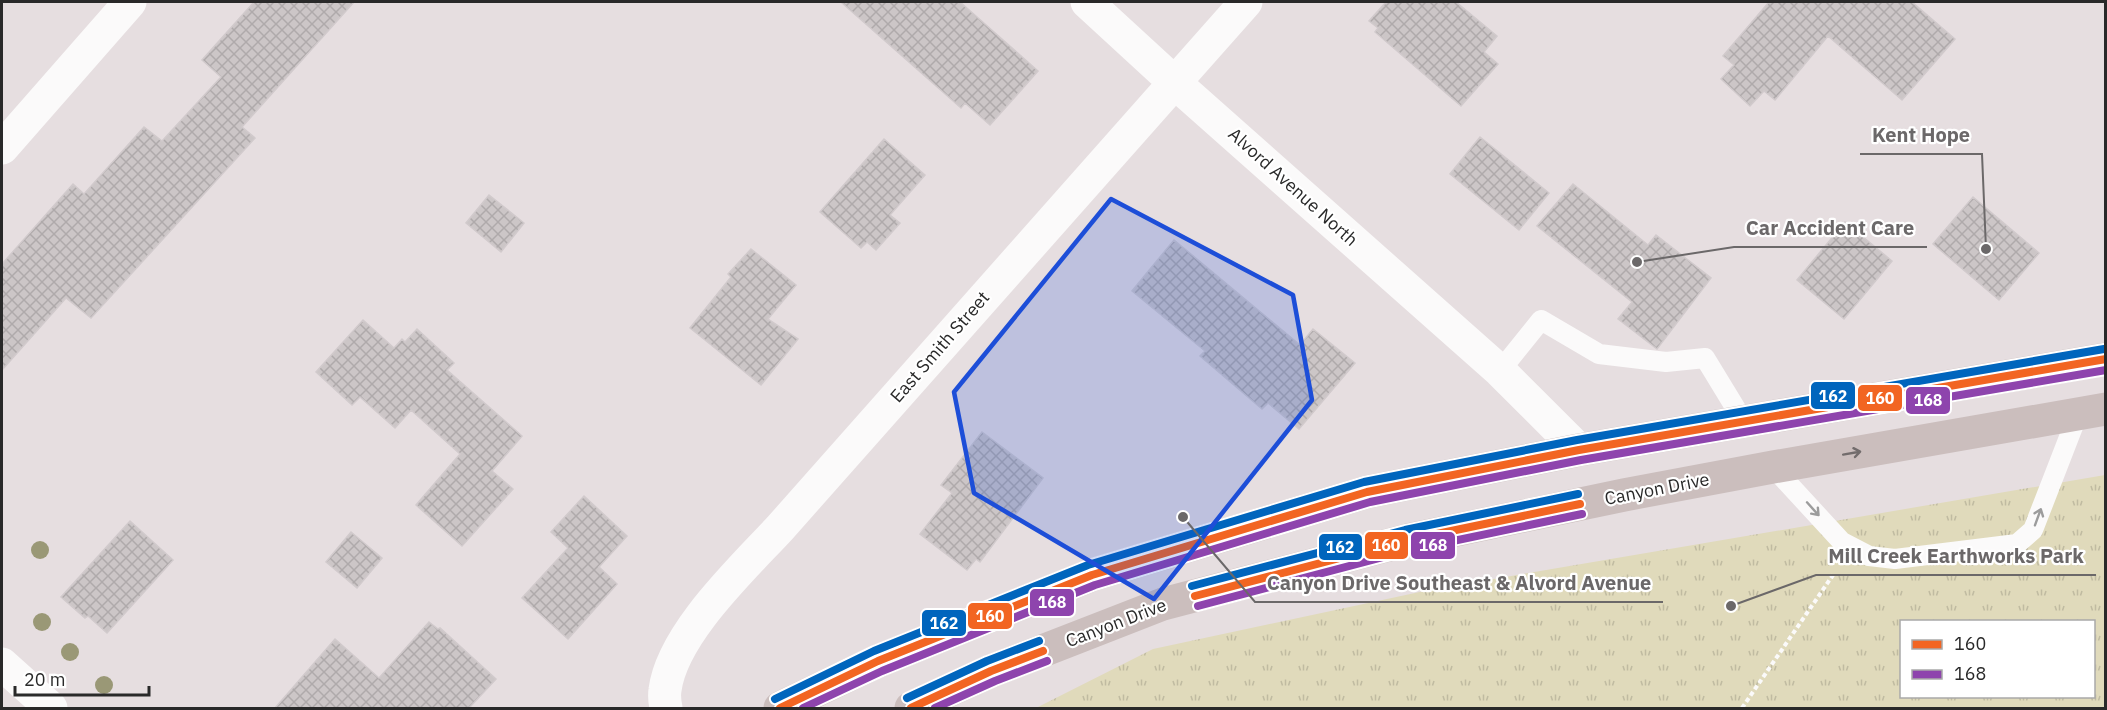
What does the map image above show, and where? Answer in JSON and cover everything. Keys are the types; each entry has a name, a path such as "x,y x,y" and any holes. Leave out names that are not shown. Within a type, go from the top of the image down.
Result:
{"main road":[{"path":"780,708 878,662 1092,575 1367,492 1579,450 2106,359"},
{"name":"Canyon Drive","path":"911,708 991,671 1162,604 1408,540 1773,467 2092,412"}],"street":[{"path":"2,148 130,2"},
{"name":"Alvord Avenue North","path":"1087,2 1500,371 1579,450"},
{"name":"East Smith Street","path":"666,708 665,689 676,656 702,613 1246,2"},
{"path":"2,664 51,708"}],"lane":[{"path":"1500,371 1541,320 1599,354 1666,362 1705,358 1744,422"},
{"path":"1773,467 1842,542 1869,556 1895,560 2016,544 2033,530 2092,412"}],"path":[{"path":"1742,708 1852,548"}],"highlighted area":[{"path":"1111,199 1293,295 1312,400 1154,599 974,493 954,392"}],"green space":[{"path":"2105,475 2105,708 1036,708 1153,649 1429,590"}],"building":[{"path":"254,2 354,2 242,127 255,138 91,318 66,298 2,370 2,264 73,184 84,194 144,127 162,141 221,77 202,60"},
{"path":"841,2 960,2 1038,71 990,125 965,103 961,108"},
{"path":"1386,2 1456,2 1497,36 1484,52 1498,64 1461,106 1375,32 1378,28 1369,21"},
{"path":"1769,2 1912,2 1955,39 1902,100 1828,36 1775,100 1764,91 1750,106 1721,79 1734,65 1723,56"},
{"path":"1480,137 1549,193 1519,230 1450,174"},
{"path":"884,139 925,175 890,215 900,223 876,250 867,242 861,248 820,212"},
{"path":"1573,184 1648,245 1656,235 1711,278 1657,349 1618,319 1632,302 1537,226"},
{"path":"489,195 524,223 501,252 466,223"},
{"path":"1973,197 2039,253 1999,300 1933,244"},
{"path":"1845,222 1892,261 1844,319 1797,280"},
{"path":"1174,240 1300,345 1313,329 1355,363 1299,429 1268,403 1262,409 1200,356 1205,351 1132,291"},
{"path":"751,249 796,285 768,319 798,339 761,385 690,328 731,277 728,274"},
{"path":"363,320 394,348 402,339 405,342 417,329 454,363 447,370 522,436 492,471 513,489 462,546 416,505 460,454 411,410 395,428 360,397 352,405 316,372"},
{"path":"982,432 1043,478 980,562 976,559 967,570 920,534 952,493 941,485"},
{"path":"584,496 627,536 599,567 617,584 568,639 522,598 568,548 551,532"},
{"path":"130,521 173,560 107,633 61,597"},
{"path":"351,532 382,558 357,588 326,562"},
{"path":"429,622 438,629 440,628 496,679 469,708 275,708 335,639 379,678"}],"transit line":[{"name":"162","path":"775,699 874,651 1088,565 1364,482 1577,440 2104,349"},
{"name":"160","path":"780,708 878,661 1092,575 1367,492 1579,450 2106,359"},
{"name":"168","path":"803,708 882,671 1095,585 1370,502 1581,460 2106,370"},
{"name":"162","path":"1192,586 1405,530 1578,494"},
{"name":"160","path":"1195,596 1408,540 1580,504"},
{"name":"168","path":"1198,606 1410,550 1582,514"},
{"name":"162","path":"907,698 987,661 1039,641"},
{"name":"160","path":"911,708 991,671 1043,651"},
{"name":"168","path":"935,708 1047,661"}],"place":[{"name":"Kent Hope","path":"1986,249"},
{"name":"Car Accident Care","path":"1637,262"},
{"name":"Canyon Drive Southeast & Alvord Avenue","path":"1183,517"},
{"name":"Mill Creek Earthworks Park","path":"1731,606"}]}
